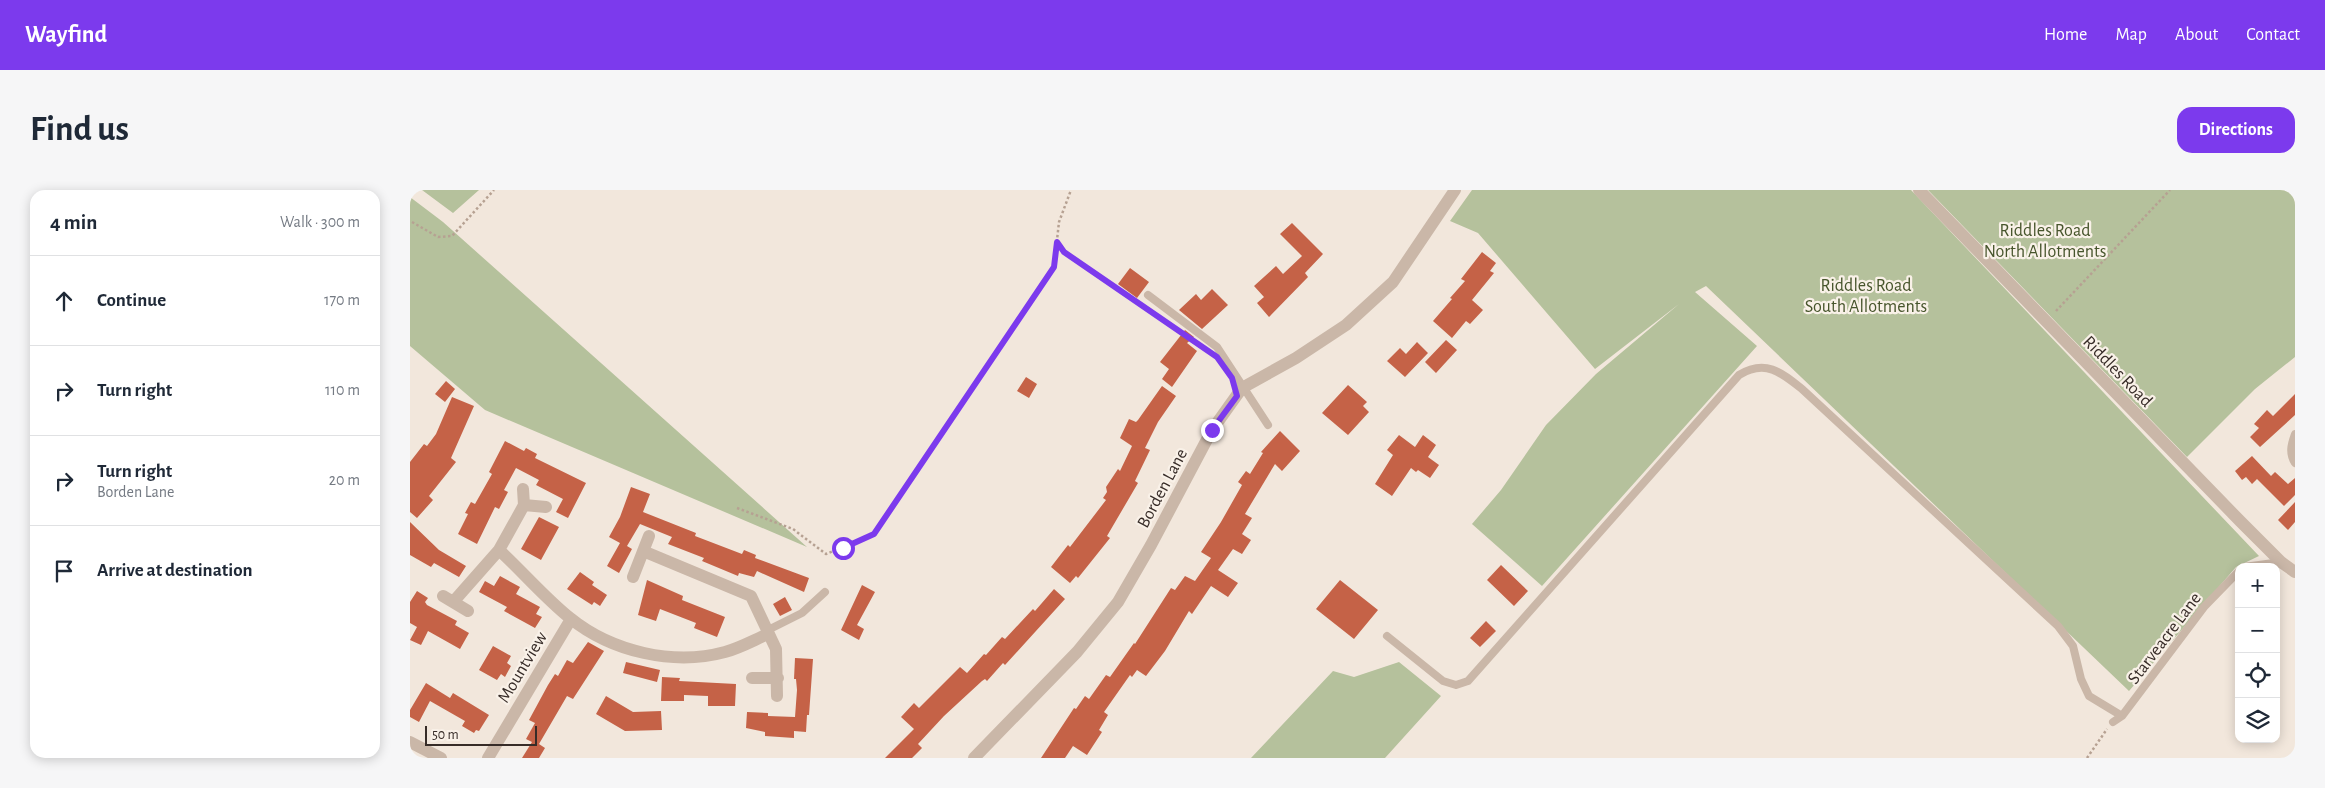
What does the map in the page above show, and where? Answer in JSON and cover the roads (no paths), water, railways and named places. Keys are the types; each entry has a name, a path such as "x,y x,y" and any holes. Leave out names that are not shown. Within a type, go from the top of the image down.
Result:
{"street":[{"name":"Borden Lane","path":"974,758 1077,652 1118,602 1212,430 1242,388 1296,358 1346,325 1394,282 1455,190"},
{"name":"Riddles Road","path":"1919,190 2280,562 2295,572"},
{"path":"468,611 448,598 499,550 524,505 524,489"},
{"path":"524,505 546,507"},
{"path":"633,576 649,536"},
{"path":"499,550 571,619 623,648 659,655 689,657 726,652 767,633"},
{"path":"642,551 751,596 776,649 777,696"},
{"name":"Mountview","path":"488,758 571,619"},
{"path":"752,678 778,678"},
{"path":"410,742 441,758"}],"lane":[{"path":"1148,295 1217,347 1242,388 1268,425"},
{"path":"1386,636 1443,682 1456,686 1468,681 1739,376 1749,369 1760,368 1780,371 1802,388 2058,626 2072,646 2081,679 2089,696 2122,716"},
{"path":"2295,434 2291,457 2295,463"},
{"path":"2273,563 2280,562"},
{"name":"Starveacre Lane","path":"2113,722 2122,716 2204,607 2235,575"},
{"path":"767,633 802,613 825,592"}],"park label":[{"name":"Riddles Road North Allotments","path":"2045,240"},
{"name":"Riddles Road South Allotments","path":"1866,295"}]}
